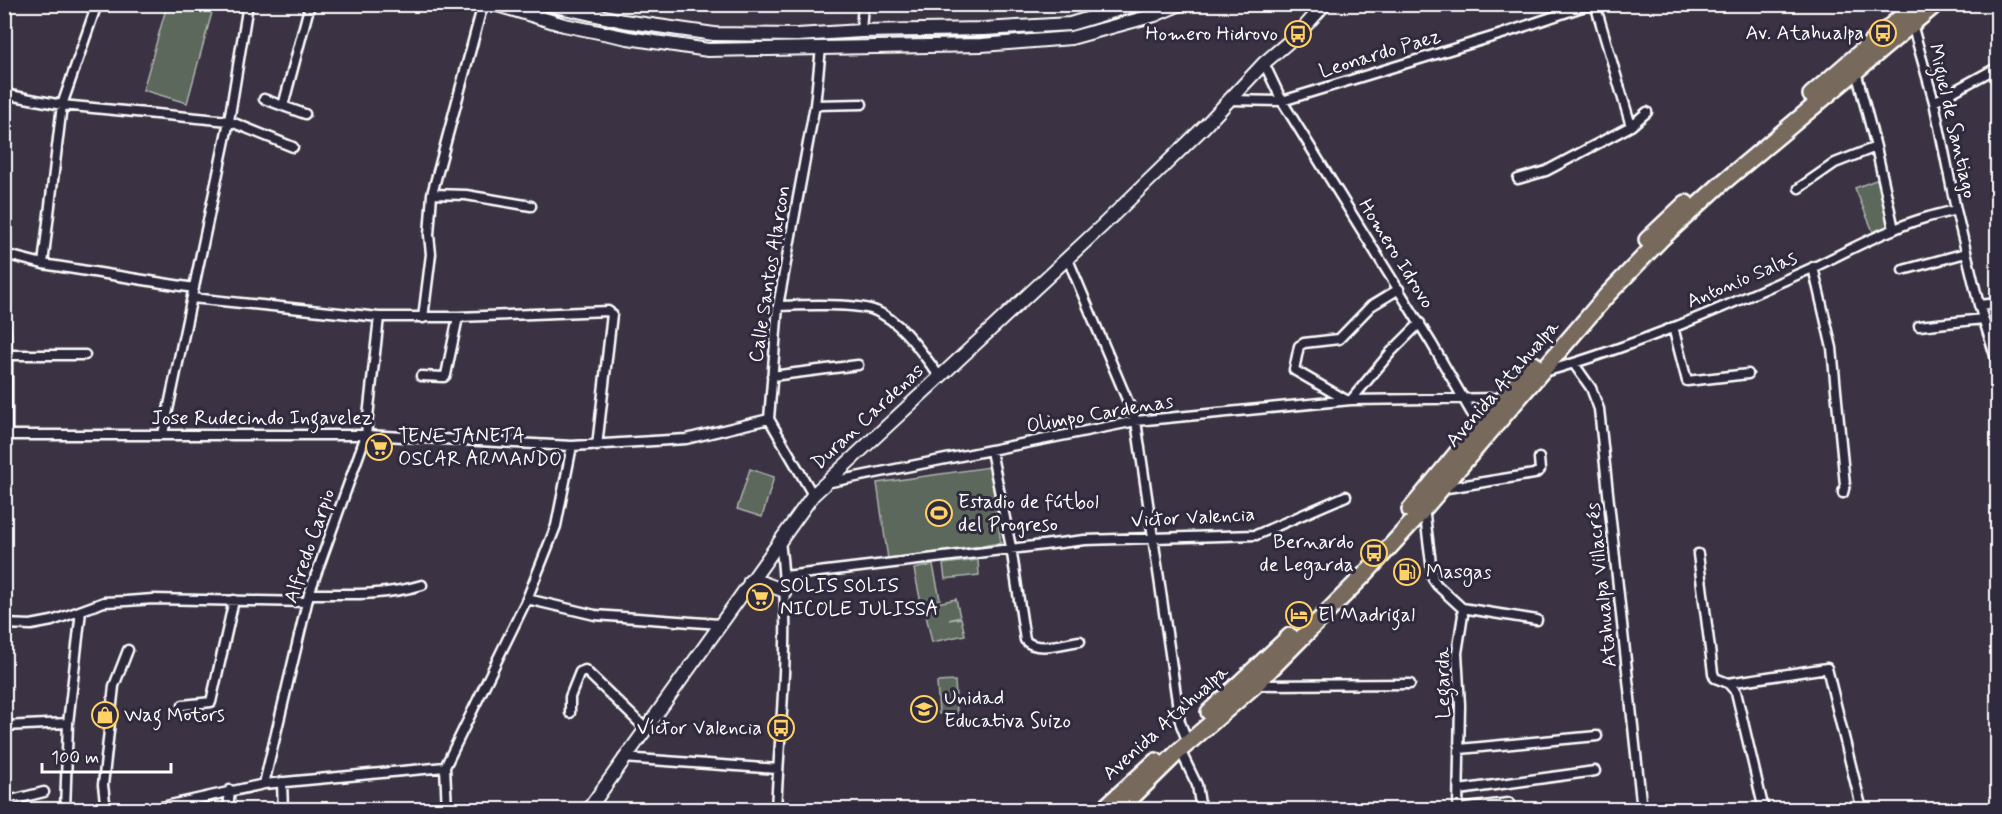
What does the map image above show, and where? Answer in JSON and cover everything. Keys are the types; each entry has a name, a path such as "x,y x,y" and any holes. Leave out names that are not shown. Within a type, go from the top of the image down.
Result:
{"highway":[{"name":"Avenida Atahualpa","path":"1102,810 1183,742 1255,686 1360,580 1479,426 1664,222 1916,4"},
{"name":"Avenida Atahualpa","path":"1119,810 1183,742 1342,588 1421,504 1441,489 1607,295 1662,238 1721,184 1936,4"}],"main road":[{"path":"494,4 564,25 628,38 708,50 982,45 1071,38 1155,15 1182,4"},
{"path":"546,4 623,21 714,34 797,35 1070,24 1137,4"},
{"name":"Duran Cardenas","path":"588,810 813,495 1066,257 1102,226 1203,128 1264,63 1298,34 1325,4"},
{"path":"750,582 763,583 785,591"}],"street":[{"path":"43,264 63,105 98,4"},
{"path":"162,434 229,121 248,4"},
{"path":"283,106 310,4"},
{"path":"423,318 431,254 429,235 432,194 483,4"},
{"path":"861,31 863,4"},
{"path":"1593,4 1631,126"},
{"name":"Leonardo Paez","path":"1282,101 1593,4"},
{"name":"Miguel de Santiago","path":"1912,24 1934,102 1956,210 1979,305 1998,364"},
{"name":"Calle Santos Alarcon","path":"769,419 778,306 822,48"},
{"name":"Homero Idrovo","path":"1264,63 1282,101 1420,323 1479,426"},
{"path":"1934,102 1998,67"},
{"path":"1856,71 1894,229"},
{"path":"4,94 63,105 229,121 293,147"},
{"path":"264,99 305,114"},
{"path":"1230,100 1282,101"},
{"path":"814,105 862,104"},
{"path":"1518,179 1546,171 1631,126 1647,112"},
{"path":"1799,188 1835,163 1876,147"},
{"path":"432,194 466,195 531,206"},
{"name":"Antonio Salas","path":"1539,373 1574,364 1673,327 1813,267 1894,229 1956,210"},
{"path":"1903,270 1966,253"},
{"path":"4,254 43,264 194,288"},
{"path":"1066,257 1136,421 1183,742 1197,785 1201,810"},
{"path":"1813,267 1832,348 1845,485 1843,493"},
{"path":"1399,289 1371,306 1339,339 1304,343 1299,346 1294,370 1348,400 1420,323"},
{"path":"192,298 379,317 458,317 602,310 612,314 597,446"},
{"path":"1979,305 1998,303"},
{"path":"778,306 832,306 876,311 898,326 940,377"},
{"path":"4,308 8,355 6,435"},
{"name":"Alfredo Carpio","path":"264,784 308,598 366,435 379,317"},
{"path":"422,376 444,377 446,375 458,317"},
{"path":"1919,326 1983,319"},
{"path":"1673,327 1687,381 1748,374"},
{"path":"8,355 85,354"},
{"path":"772,376 858,364"},
{"name":"Atahualpa Villacrés","path":"1574,364 1591,388 1599,410 1642,810"},
{"name":"Olimpo Cardenas","path":"826,483 1136,421 1348,400 1503,398"},
{"path":"769,419 813,495"},
{"name":"Jose Rudecindo Ingavelez","path":"6,435 366,435 597,446 686,439 769,419"},
{"path":"447,810 445,767 527,599 556,526 572,446"},
{"path":"991,451 1011,547 1025,640 1037,647 1080,641"},
{"path":"1441,489 1534,474 1540,470 1539,459"},
{"name":"Victor Valencia","path":"785,576 1011,547 1086,540 1256,535 1346,496"},
{"path":"1421,504 1433,579 1437,585 1462,608 1537,620"},
{"path":"776,810 783,686 785,591 780,540"},
{"path":"1698,554 1715,678 1720,682 1728,683 1827,668 1862,810"},
{"path":"4,624 32,625 52,621 104,603 153,599 308,598 377,594 422,585"},
{"path":"527,599 595,615 719,624"},
{"path":"183,705 211,702 234,600"},
{"name":"Legarda","path":"1458,809 1460,749 1456,653 1463,615 1462,608"},
{"path":"65,810 68,723 81,611"},
{"path":"106,810 103,785 114,686 128,650"},
{"path":"570,713 570,697 580,672 585,670 646,729"},
{"path":"1728,683 1736,692 1764,810"},
{"path":"1255,686 1410,684"},
{"path":"4,726 68,723"},
{"path":"1460,749 1597,736"},
{"path":"623,758 778,769"},
{"path":"148,810 264,784 445,767"},
{"path":"1459,790 1595,771"},
{"path":"282,782 282,810"},
{"path":"228,810 230,790"},
{"path":"4,802 44,792"},
{"path":"1458,809 1509,803"},
{"path":"1988,810 1998,807"}],"green space":[{"path":"167,5 214,5 187,103 143,90"},
{"path":"1881,178 1890,224 1874,234 1855,188"},
{"name":"Estadio de fútbol del Progreso","path":"990,467 1001,543 888,559 877,483"},
{"path":"750,469 774,477 762,517 737,509"},
{"path":"978,560 979,575 945,579 943,564"},
{"path":"933,565 940,599 921,603 914,569"},
{"path":"956,599 960,617 949,620 961,618 965,635 932,642 924,606"},
{"path":"955,681 957,713 939,714 937,682"}],"place":[{"name":"Av. Atahualpa","path":"1883,33"},
{"name":"Homero Hidrovo","path":"1298,34"},
{"name":"TENE JANETA OSCAR ARMANDO","path":"379,447"},
{"name":"Estadio de fútbol del Progreso","path":"939,513"},
{"name":"Bernardo de Legarda","path":"1374,553"},
{"name":"Masgas","path":"1407,572"},
{"name":"SOLIS SOLIS NICOLE JULISSA","path":"760,597"},
{"name":"El Madrigal","path":"1299,615"},
{"name":"Unidad Educativa Suizo","path":"924,709"},
{"name":"Wag Motors","path":"105,715"},
{"name":"Víctor Valencia","path":"781,728"}]}
